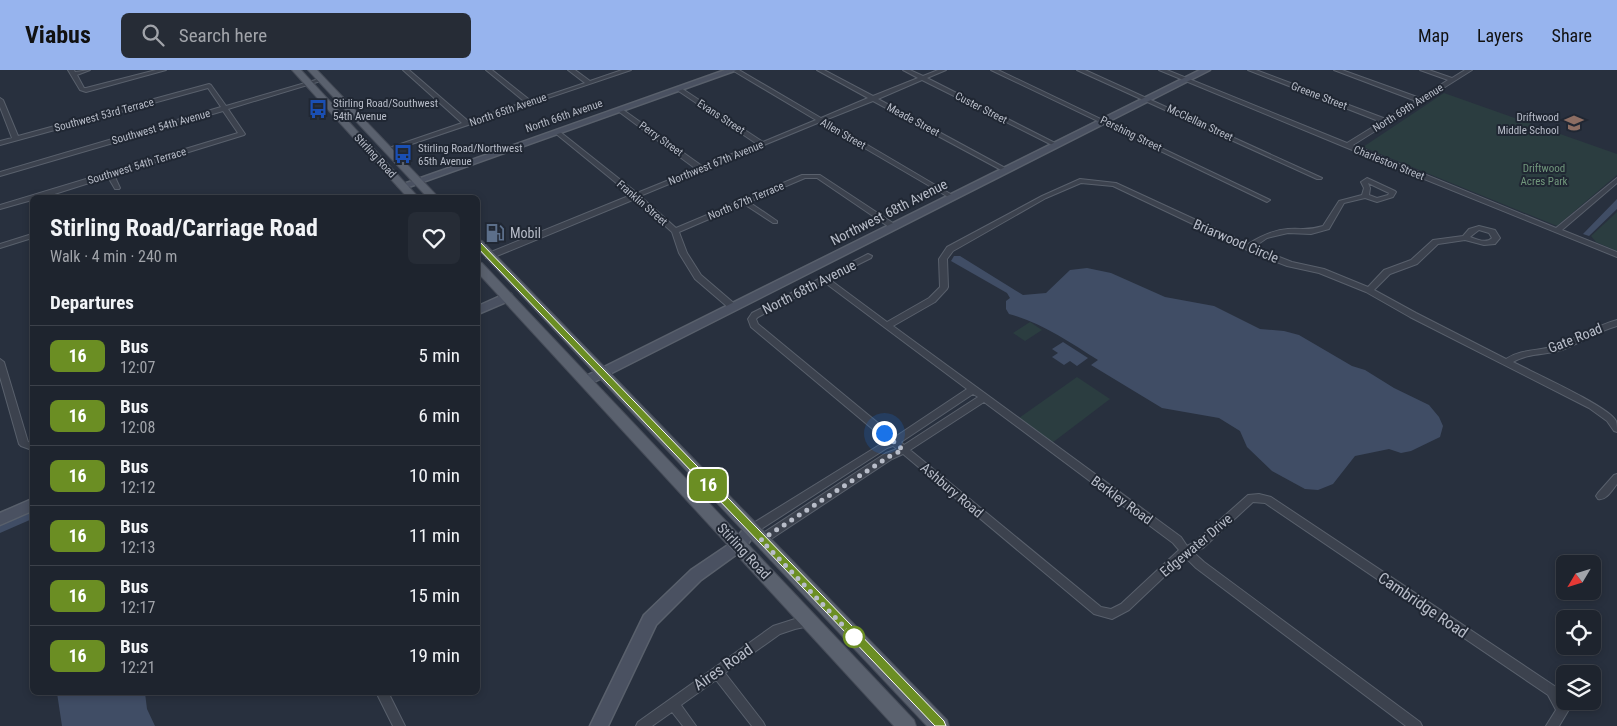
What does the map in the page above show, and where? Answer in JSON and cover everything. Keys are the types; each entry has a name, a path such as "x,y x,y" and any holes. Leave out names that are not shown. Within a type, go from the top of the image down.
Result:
{"main road":[{"name":"Stirling Road","path":"296,70 411,195"},
{"name":"Stirling Road","path":"312,70 431,195"},
{"name":"Stirling Road","path":"480,246 488,257 940,726"},
{"name":"Stirling Road","path":"480,268 908,726"}],"street":[{"path":"87,70 72,72 82,89 86,90 163,70"},
{"path":"406,70 467,124"},
{"path":"489,70 530,103"},
{"path":"571,70 589,83"},
{"name":"North 65th Avenue","path":"388,150 628,70"},
{"name":"North 66th Avenue","path":"403,186 734,70"},
{"name":"Allen Street","path":"734,70 952,197"},
{"name":"Meade Street","path":"820,70 1005,170"},
{"name":"Custer Street","path":"906,70 1056,145"},
{"name":"Northwest 67th Avenue","path":"488,257 943,70"},
{"name":"Pershing Street","path":"994,70 1267,200"},
{"name":"McClellan Street","path":"1080,70 1319,178"},
{"name":"Charleston Street","path":"1162,70 1617,255"},
{"name":"Northwest 68th Avenue","path":"586,381 1206,70"},
{"name":"Greene Street","path":"1251,70 1387,122"},
{"path":"1337,70 1420,100"},
{"path":"1423,70 1453,80"},
{"name":"North 69th Avenue","path":"1347,146 1468,70"},
{"name":"Southwest 54th Avenue","path":"0,174 321,80"},
{"name":"Southwest 53rd Terrace","path":"0,143 209,86 224,109"},
{"name":"Evans Street","path":"679,89 762,144"},
{"path":"0,100 16,139"},
{"name":"Southwest 54th Terrace","path":"43,195 242,134 224,109"},
{"name":"Perry Street","path":"620,110 701,169"},
{"name":"Franklin Street","path":"557,132 636,196 675,231 683,253 698,277 733,307"},
{"path":"110,174 117,188"},
{"name":"North 67th Terrace","path":"675,231 804,176 818,176 895,227"},
{"path":"1558,230 1617,180"},
{"name":"Briarwood Circle","path":"886,326 932,300 944,287 943,259 950,249 1044,197 1080,181 1114,184 1249,247 1290,264 1321,271 1369,290 1506,363 1592,406 1610,419 1617,428"},
{"path":"1249,247 1265,236 1288,231 1311,232 1326,227 1341,202 1365,196"},
{"name":"Southwest 54th Terrace","path":"0,207 30,199"},
{"path":"745,202 774,222"},
{"path":"0,246 30,237"},
{"path":"1369,290 1387,272 1414,262 1436,242 1465,238"},
{"name":"North 68th Avenue","path":"752,320 755,315 868,256"},
{"name":"Berkley Road","path":"824,280 1176,540 1200,565 1416,726"},
{"path":"480,309 507,297"},
{"name":"Ashbury Road","path":"752,320 754,325 1098,611 1112,614"},
{"name":"Gate Road","path":"1506,363 1513,357 1552,350 1600,327 1617,323"},
{"path":"0,362 24,444 30,446"},
{"path":"756,535 786,509 973,390"},
{"path":"599,726 650,620 696,575 756,535 794,517 983,398"},
{"path":"1601,496 1617,478"},
{"name":"Edgewater Drive","path":"1112,614 1125,607 1185,551 1199,545 1251,498 1259,498"},
{"name":"Cambridge Road","path":"1259,498 1268,500 1552,691 1562,711 1552,726"},
{"path":"0,519 30,506"},
{"path":"786,509 794,517"},
{"name":"Aires Road","path":"642,726 777,630 794,624 811,622"},
{"path":"717,672 759,726"},
{"path":"384,695 399,726"},
{"path":"673,704 690,726"}],"green space":[{"name":"Driftwood Acres Park","path":"1444,93 1617,154 1617,175 1557,226 1363,147"},
{"path":"1617,212 1617,251 1596,242 1591,236"},
{"path":"1030,322 1042,330 1025,341 1013,333"},
{"path":"1077,377 1110,399 1052,443 1019,418"}],"water":[{"path":"1617,199 1617,209 1589,236 1583,234"},
{"path":"954,256 960,256 1023,295 1046,293 1070,270 1087,268 1111,273 1165,297 1214,306 1260,329 1284,331 1299,335 1352,366 1365,370 1394,388 1429,405 1439,417 1443,426 1440,437 1411,451 1401,453 1389,449 1355,456 1333,484 1318,490 1305,489 1272,471 1247,447 1240,431 1219,418 1162,408 1091,365 1098,360 1066,340 1033,322 1009,314 1006,309 1006,301 1010,298 1007,293 951,261"},
{"path":"1063,342 1088,358 1077,366 1070,361 1064,365 1052,357 1058,353 1052,349"},
{"path":"57,695 145,695 147,709 155,726 62,726"}],"waterway":[{"path":"0,529 30,516"}],"bus line":[{"name":"16","path":"480,245 940,726"}],"place":[{"name":"Stirling Road/Southwest 54th Avenue","path":"318,109"},
{"name":"Driftwood Middle School","path":"1574,123"},
{"name":"Stirling Road/Northwest 65th Avenue","path":"403,154"},
{"name":"Mobil","path":"495,233"}],"route":[{"path":"854,637 761,540 890,456 903,450 884,433"}]}
